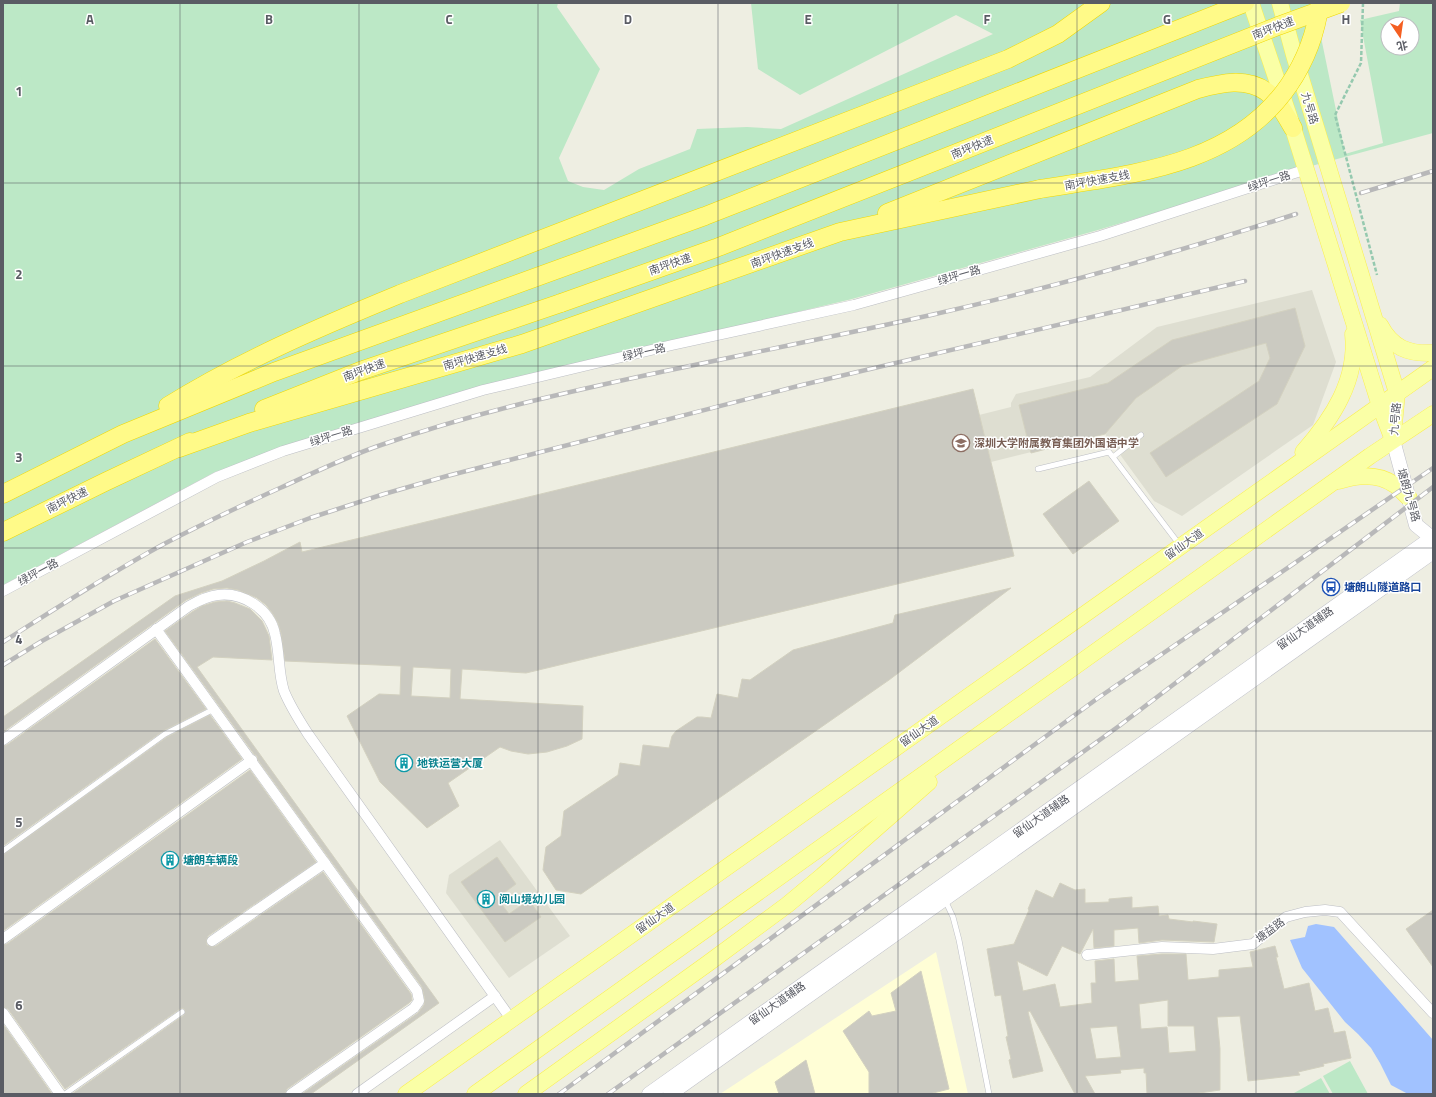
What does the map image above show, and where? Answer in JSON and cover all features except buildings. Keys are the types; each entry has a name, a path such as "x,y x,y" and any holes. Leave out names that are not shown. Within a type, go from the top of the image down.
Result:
{"highway":[{"path":"123,434 202,385 251,359 317,328 415,288 1008,59 1058,34 1101,3"},
{"path":"3,494 123,434 274,372 705,216 1245,3"},
{"name":"南坪快速支线","path":"179,448 249,423 522,344 840,232 1040,189 1120,176 1174,163 1222,145 1260,119 1280,99 1297,74 1311,45 1318,19 1320,3"},
{"name":"南坪快速","path":"3,532 100,484 244,417 301,393 360,371 561,303 716,248 1256,35 1341,3"},
{"path":"840,232 1198,89 1217,84 1237,82 1254,85 1268,93 1282,109 1293,128"}],"main road":[{"name":"九号路","path":"1251,3 1307,169 1380,406 1393,440"},
{"name":"九号路","path":"1280,3 1296,63 1397,393 1393,440"},
{"path":"1369,304 1382,329 1393,343 1404,350 1420,353 1433,353"},
{"path":"1272,482 1301,455 1320,432 1335,410 1348,384 1353,359 1354,336 1350,308"},
{"name":"留仙大道","path":"406,1094 1433,368"},
{"path":"475,1094 1000,721 1330,484 1433,414"},
{"name":"塘朗九号路","path":"1393,440 1416,525 1432,540"},
{"path":"1330,484 1349,478 1366,476 1382,479 1394,484 1409,498"},
{"name":"留仙大道辅路","path":"670,1094 942,894 1432,540"},
{"name":"留仙大道辅路","path":"649,1094 942,894 1433,552"},
{"path":"526,1094 787,905 1000,721"}],"street":[{"name":"绿坪一路","path":"3,591 217,477 283,451 483,390 862,302 1100,236 1307,169"},
{"path":"3,740 179,612 201,600 216,595 229,595 249,601 260,608 269,618 275,632 280,676 285,692 290,705 308,734 511,1019"},
{"path":"156,629 252,760 417,991 419,1001 414,1008 292,1094"},
{"path":"3,938 252,760"},
{"path":"212,941 325,863"},
{"name":"塘益路","path":"1087,955 1162,947 1213,949 1253,944 1286,917 1305,912 1325,910 1340,912 1433,1012"},
{"path":"357,1094 495,996"},
{"path":"3,1013 60,1094"}],"lane":[{"path":"1113,457 1141,435"},
{"path":"1038,469 1109,452 1181,546"},
{"path":"3,851 165,734 214,709"},
{"path":"942,894 952,917 959,940 989,1094"},
{"path":"65,1094 182,1012"}],"path":[{"path":"1363,3 1361,63 1335,115 1379,281"}],"shaded area":[{"path":"3,3 558,3 557,7 600,69 559,158 568,181 583,187 604,190 639,169 690,149 697,129 747,127 781,129 993,34 956,15 800,95 758,69 751,3 1314,3 1345,154 1383,143 1360,20 1399,11 1400,3 1433,3 1433,133 1304,168 1098,230 852,299 484,386 215,472 3,585"},
{"name":"深圳大学附属教育集团外国语中学","path":"1312,290 1336,362 1313,425 1182,516 1154,501 1105,434 991,462 979,415 1011,407 1011,403 1016,394 1090,377 1157,327"},
{"path":"500,840 570,936 509,978 446,893 449,875"},
{"path":"936,952 968,1094 720,1094"},
{"path":"1350,1061 1368,1094 1333,1094 1323,1076"},
{"path":"1321,1078 1330,1094 1294,1094 1294,1093"}],"water":[{"path":"1316,924 1334,927 1433,1040 1433,1094 1408,1094 1391,1085 1371,1048 1345,1022 1302,968 1290,940 1305,937 1308,926"}],"railway":[{"path":"1361,193 1433,171"},
{"path":"3,642 121,568 191,530 342,460 416,433 555,395 897,322 1023,293 1160,256 1296,214"},
{"path":"3,665 42,641 114,601 247,542 310,518 384,494 447,476 802,385 1245,281"},
{"path":"559,1094 1098,698 1433,468"},
{"path":"608,1094 1119,726 1433,487"}],"place":[{"name":"深圳大学附属教育集团外国语中学","path":"961,443"},
{"name":"塘朗山隧道路口","path":"1331,587"},
{"name":"地铁运营大厦","path":"404,763"},
{"name":"塘朗车辆段","path":"170,860"},
{"name":"阅山境幼儿园","path":"486,899"}]}
